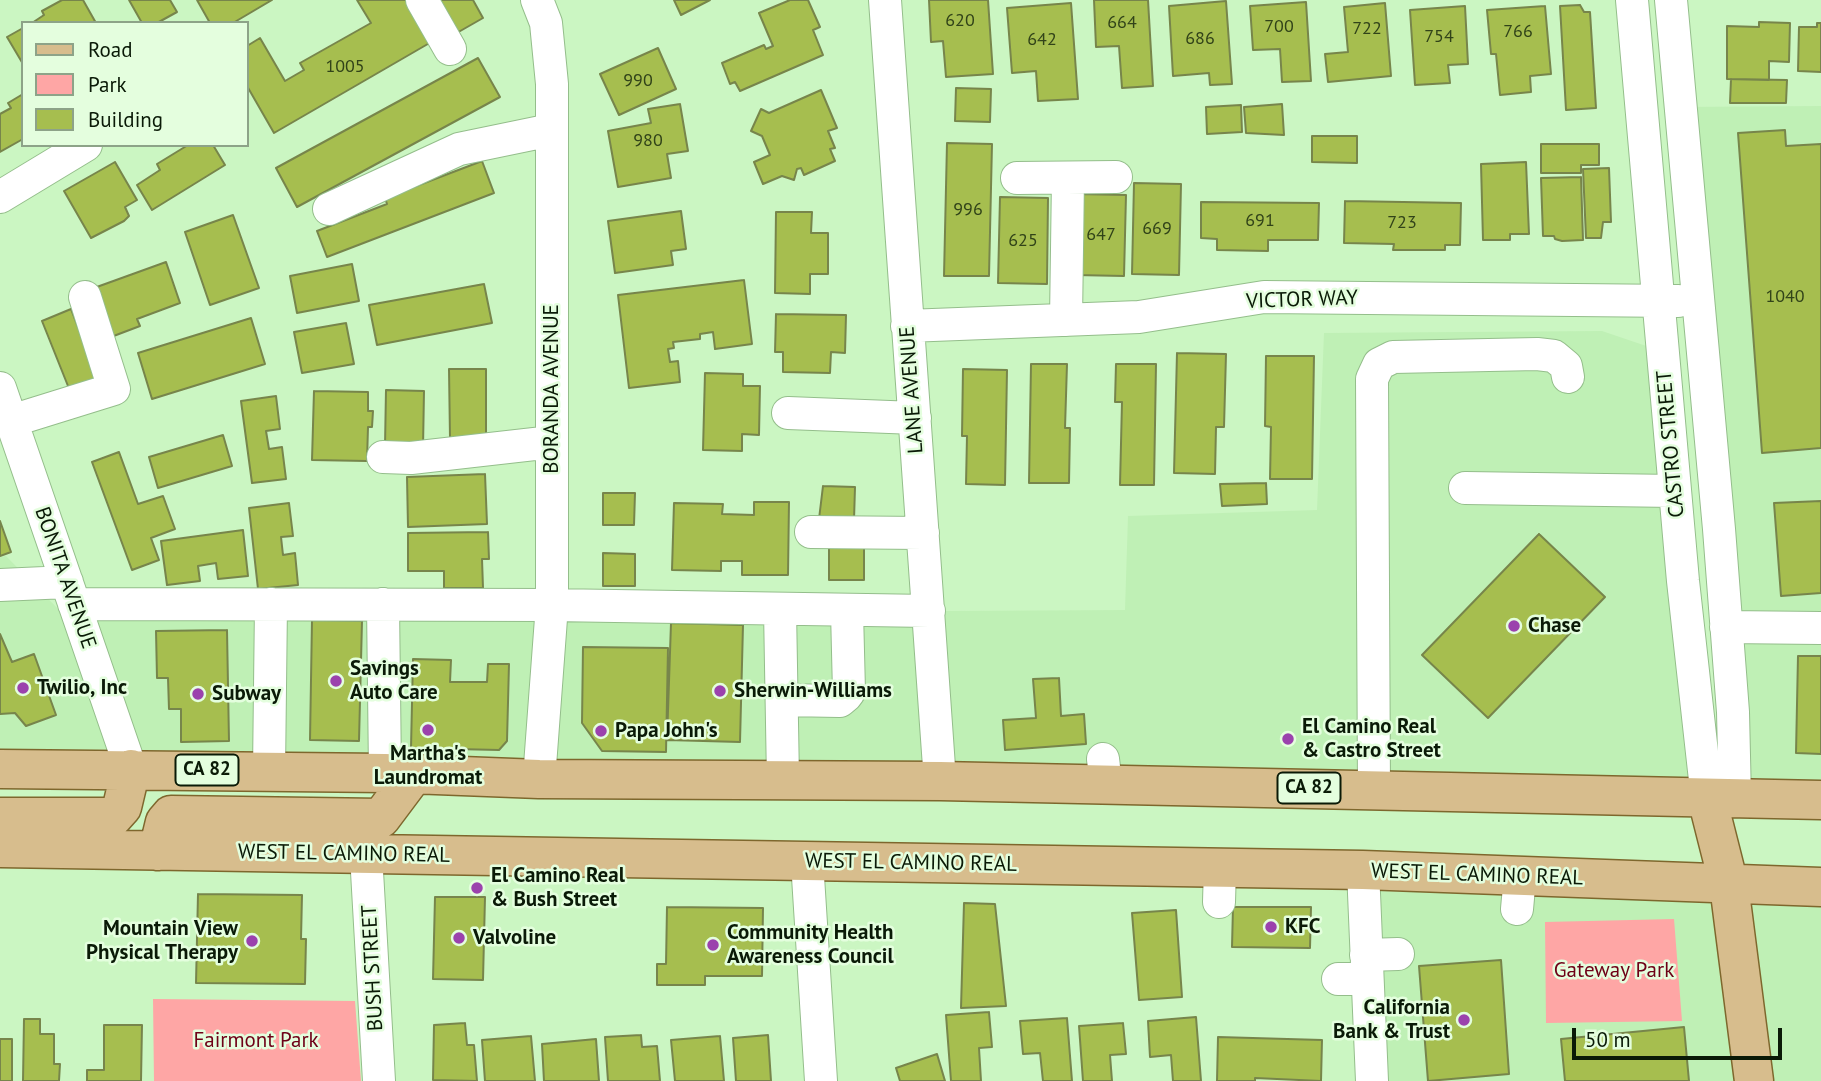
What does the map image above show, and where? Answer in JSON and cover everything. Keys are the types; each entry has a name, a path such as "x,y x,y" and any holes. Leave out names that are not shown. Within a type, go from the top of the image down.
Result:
{"main road":[{"name":"CA 82","path":"0,769 400,773 539,779 940,781 1105,772 1374,790 1821,800"},
{"path":"0,817 113,817 121,807 131,769"},
{"path":"158,851 165,822 171,815 381,818 400,773"},
{"name":"CASTRO STREET","path":"1721,799 1754,1081"},
{"name":"WEST EL CAMINO REAL","path":"0,848 807,861 1219,885 1363,870 1519,893 1729,885 1821,887"}],"street":[{"path":"422,0 450,49"},
{"name":"BORANDA AVENUE","path":"537,0 546,23 552,84 552,605 539,779"},
{"name":"LANE AVENUE","path":"885,0 929,611 947,672 940,781"},
{"name":"CASTRO STREET","path":"1632,0 1675,491 1721,799"},
{"name":"CASTRO STREET","path":"1671,0 1733,712 1721,799"},
{"path":"330,209 459,149 551,130"},
{"path":"0,197 83,147"},
{"path":"1017,178 1116,177"},
{"path":"1066,320 1068,178"},
{"path":"11,421 114,389 85,296"},
{"name":"VICTOR WAY","path":"908,326 1139,317 1264,297 1698,302"},
{"path":"1374,790 1372,379 1379,364 1393,357 1537,354 1554,356 1566,366 1568,377"},
{"name":"BONITA AVENUE","path":"0,388 131,769"},
{"path":"788,413 915,418"},
{"path":"383,457 411,457 552,442"},
{"path":"1465,488 1675,491"},
{"path":"811,532 923,533"},
{"path":"0,585 70,593 271,604 929,611"},
{"path":"269,771 271,604"},
{"path":"383,604 400,773"},
{"path":"780,609 783,780"},
{"path":"782,701 840,701 849,692 846,611"},
{"path":"1726,627 1821,628"},
{"name":"BUSH STREET","path":"366,854 379,1081"},
{"path":"807,861 821,1081"},
{"path":"1363,870 1357,971 1372,1081"},
{"path":"1357,971 1398,954"}],"shaded area":[{"path":"1821,106 1821,800 1735,799 1680,107"},
{"path":"1602,331 1664,352 1707,798 0,769 0,557 6,556 65,616 1125,610 1128,516 1317,510 1324,333"},
{"path":"1380,891 1821,904 1821,1081 1385,1081"}],"green space":[{"name":"Gateway Park","path":"1674,919 1682,1021 1546,1023 1545,922"},
{"name":"Fairmont Park","path":"153,999 355,1001 361,1081 154,1081"}],"building":[{"path":"62,0 83,0 95,21 35,21 44,15 42,11"},
{"path":"129,0 170,0 177,12 161,21 141,21"},
{"path":"197,0 272,0 236,21 209,21"},
{"path":"357,0 409,0 433,41 274,133 248,88 248,45 260,38 285,81 304,70 300,63 371,23"},
{"path":"435,0 473,0 483,18 455,34"},
{"path":"674,0 710,0 681,15"},
{"path":"790,0 808,0 820,27 813,30 823,55 740,91 735,82 730,84 722,63 764,45 766,49 773,46 759,13"},
{"path":"929,0 988,0 993,74 946,77 943,41 931,42"},
{"path":"1094,0 1148,0 1153,86 1122,88 1119,46 1096,47"},
{"path":"1226,1 1232,84 1210,85 1209,73 1173,76 1169,6"},
{"path":"1306,2 1311,81 1282,82 1280,49 1253,50 1250,6"},
{"path":"1071,3 1078,99 1038,101 1036,71 1012,73 1007,8"},
{"path":"1385,3 1391,76 1328,82 1325,54 1348,52 1344,7"},
{"path":"1580,5 1584,12 1590,12 1596,108 1566,110 1560,6"},
{"path":"1465,6 1468,64 1448,65 1450,83 1415,85 1410,10"},
{"path":"1545,6 1551,74 1530,76 1531,92 1500,95 1496,54 1491,54 1487,10"},
{"path":"1759,22 1790,23 1789,62 1769,61 1769,80 1727,79 1727,26 1759,27"},
{"path":"1817,23 1821,23 1821,72 1798,71 1799,27 1817,27"},
{"path":"21,29 21,61 7,37"},
{"path":"658,48 676,89 619,115 600,74"},
{"path":"478,58 500,97 297,207 276,168"},
{"path":"1731,79 1787,80 1786,103 1730,103"},
{"path":"956,88 991,89 990,122 955,121"},
{"path":"821,90 837,128 828,131 835,148 830,149 835,161 804,175 801,168 797,169 794,180 782,176 763,184 754,162 770,155 762,136 751,131 761,109 769,113"},
{"path":"21,95 21,140 0,152 0,114 11,108 8,103"},
{"path":"680,104 688,151 667,154 671,178 618,187 608,131 651,123 648,109"},
{"path":"1282,104 1284,135 1246,133 1244,107"},
{"path":"1241,105 1242,132 1207,134 1206,107"},
{"path":"1785,130 1786,146 1821,144 1821,448 1762,453 1738,133"},
{"path":"1312,136 1357,136 1357,163 1312,162"},
{"path":"947,143 992,144 989,276 944,276"},
{"path":"1541,144 1599,144 1599,165 1581,165 1581,173 1541,173"},
{"path":"185,147 214,147 225,165 152,210 137,185 160,170 157,164"},
{"path":"482,161 494,193 327,257 317,231 387,204 385,198"},
{"path":"115,162 137,200 125,207 129,216 124,221 91,238 64,191"},
{"path":"1526,162 1529,234 1510,234 1510,240 1483,240 1481,164"},
{"path":"1609,168 1611,222 1603,222 1601,238 1586,238 1583,169"},
{"path":"1581,177 1583,240 1562,241 1554,236 1543,236 1541,178"},
{"path":"1134,183 1181,184 1179,275 1132,274"},
{"path":"1077,194 1126,195 1124,276 1075,275"},
{"path":"1000,197 1048,198 1047,284 998,283"},
{"path":"1345,201 1461,203 1460,245 1445,245 1445,250 1393,250 1394,244 1344,243"},
{"path":"1201,202 1319,203 1318,240 1268,240 1268,251 1217,250 1217,239 1201,238"},
{"path":"681,211 686,249 671,251 673,265 615,273 608,221"},
{"path":"776,212 812,212 811,233 828,233 828,274 810,274 810,294 775,293"},
{"path":"233,215 259,288 210,305 185,232"},
{"path":"166,262 180,303 137,319 140,326 111,337 94,288"},
{"path":"352,264 359,301 297,313 290,276"},
{"path":"744,280 752,344 715,349 713,332 700,334 700,339 673,342 674,348 668,349 670,362 678,361 680,382 629,388 618,295"},
{"path":"484,284 492,323 377,345 369,305"},
{"path":"71,309 98,379 70,391 42,321"},
{"path":"776,314 846,315 845,353 831,352 830,373 783,372 783,352 775,352"},
{"path":"251,318 265,364 152,399 138,353"},
{"path":"346,323 354,364 302,373 294,332"},
{"path":"1177,353 1226,354 1224,427 1216,427 1215,474 1174,473"},
{"path":"1266,356 1314,356 1312,479 1270,479 1271,427 1265,426"},
{"path":"1031,364 1067,364 1065,428 1070,428 1069,483 1029,483"},
{"path":"1116,364 1156,364 1154,485 1120,485 1122,402 1115,402"},
{"path":"449,369 486,369 486,437 450,438"},
{"path":"963,369 1007,370 1005,485 966,484 967,436 962,436"},
{"path":"705,373 743,374 743,386 760,386 759,435 742,434 742,451 703,450"},
{"path":"386,390 424,391 423,448 385,446"},
{"path":"314,391 368,392 368,411 373,411 372,427 368,427 367,461 312,460"},
{"path":"276,396 280,429 266,431 269,449 282,447 286,479 252,483 241,401"},
{"path":"223,435 232,466 158,488 149,457"},
{"path":"119,452 138,504 163,496 175,529 151,538 159,560 132,570 92,462"},
{"path":"485,474 487,524 408,527 407,477"},
{"path":"1266,483 1267,504 1222,506 1220,484"},
{"path":"823,486 855,487 854,520 819,519"},
{"path":"603,493 635,493 634,525 603,525"},
{"path":"1821,501 1821,593 1781,596 1774,503"},
{"path":"754,502 789,502 788,575 742,575 742,561 721,561 721,571 672,570 674,503 723,504 722,514 754,515"},
{"path":"289,503 293,536 281,537 283,555 295,553 298,585 258,589 249,508"},
{"path":"0,521 11,552 0,556"},
{"path":"243,530 248,576 218,579 216,563 198,566 200,581 167,585 161,541"},
{"path":"488,532 489,559 482,559 483,588 444,588 444,571 408,571 408,533"},
{"name":"Chase","path":"1539,534 1605,597 1488,718 1422,655"},
{"path":"829,545 864,546 864,580 829,580"},
{"path":"603,553 635,554 635,586 603,586"},
{"name":"Savings Auto Care","path":"312,620 362,621 359,741 310,740"},
{"path":"671,623 743,625 740,742 667,740"},
{"name":"Subway","path":"227,630 229,741 181,742 181,709 169,709 168,678 157,678 156,631"},
{"name":"Twilio, Inc","path":"0,634 12,662 34,654 56,715 26,726 15,713 0,714"},
{"path":"583,647 668,648 666,752 602,751 582,723"},
{"path":"1798,656 1821,656 1821,754 1796,753"},
{"path":"413,659 451,660 450,682 487,682 488,664 509,664 507,741 499,750 411,748"},
{"path":"1059,678 1061,716 1084,714 1086,744 1005,750 1003,720 1036,718 1033,679"},
{"path":"198,894 302,895 301,939 306,939 305,984 196,983"},
{"name":"Valvoline","path":"435,897 485,897 483,980 433,979"},
{"path":"964,903 995,904 1006,1006 961,1008"},
{"path":"667,907 763,908 762,976 705,976 705,985 657,985 657,964 666,964"},
{"name":"KFC","path":"1233,907 1311,907 1310,948 1232,947"},
{"path":"1176,910 1182,997 1139,1000 1132,913"},
{"name":"California Bank & Trust","path":"1501,960 1509,1074 1428,1081 1419,966"},
{"path":"989,1012 992,1047 979,1048 981,1081 951,1081 946,1015"},
{"path":"1196,1017 1201,1081 1173,1081 1171,1055 1150,1057 1148,1021"},
{"path":"1067,1018 1072,1081 1043,1081 1040,1053 1023,1054 1020,1021"},
{"path":"24,1019 40,1019 40,1034 54,1034 54,1064 60,1064 59,1081 23,1081"},
{"path":"465,1023 467,1045 474,1045 477,1081 433,1080 434,1025"},
{"path":"1123,1023 1126,1054 1110,1055 1112,1081 1083,1081 1079,1026"},
{"path":"104,1025 142,1025 141,1081 87,1081 87,1070 104,1070"},
{"path":"1684,1027 1689,1081 1565,1081 1561,1039"},
{"path":"641,1035 642,1047 657,1046 660,1081 608,1081 605,1037"},
{"path":"768,1035 771,1081 736,1081 733,1038"},
{"path":"531,1036 535,1081 485,1081 482,1040"},
{"path":"720,1036 724,1081 675,1081 671,1040"},
{"path":"1218,1037 1322,1040 1321,1081 1255,1078 1255,1081 1217,1081"},
{"path":"0,1039 12,1039 12,1081 0,1081"},
{"path":"596,1039 599,1081 544,1081 542,1044"},
{"path":"937,1054 945,1081 900,1081 896,1068"}],"place":[{"name":"Chase","path":"1514,626"},
{"name":"Savings Auto Care","path":"336,681"},
{"name":"Twilio, Inc","path":"23,688"},
{"name":"Sherwin-Williams","path":"720,691"},
{"name":"Subway","path":"198,694"},
{"name":"Martha's Laundromat","path":"428,730"},
{"name":"Papa John's","path":"601,731"},
{"name":"El Camino Real & Castro Street","path":"1288,739"},
{"name":"El Camino Real & Bush Street","path":"477,888"},
{"name":"KFC","path":"1271,927"},
{"name":"Valvoline","path":"459,938"},
{"name":"Mountain View Physical Therapy","path":"252,941"},
{"name":"Community Health Awareness Council","path":"713,945"},
{"name":"California Bank & Trust","path":"1464,1020"}]}
